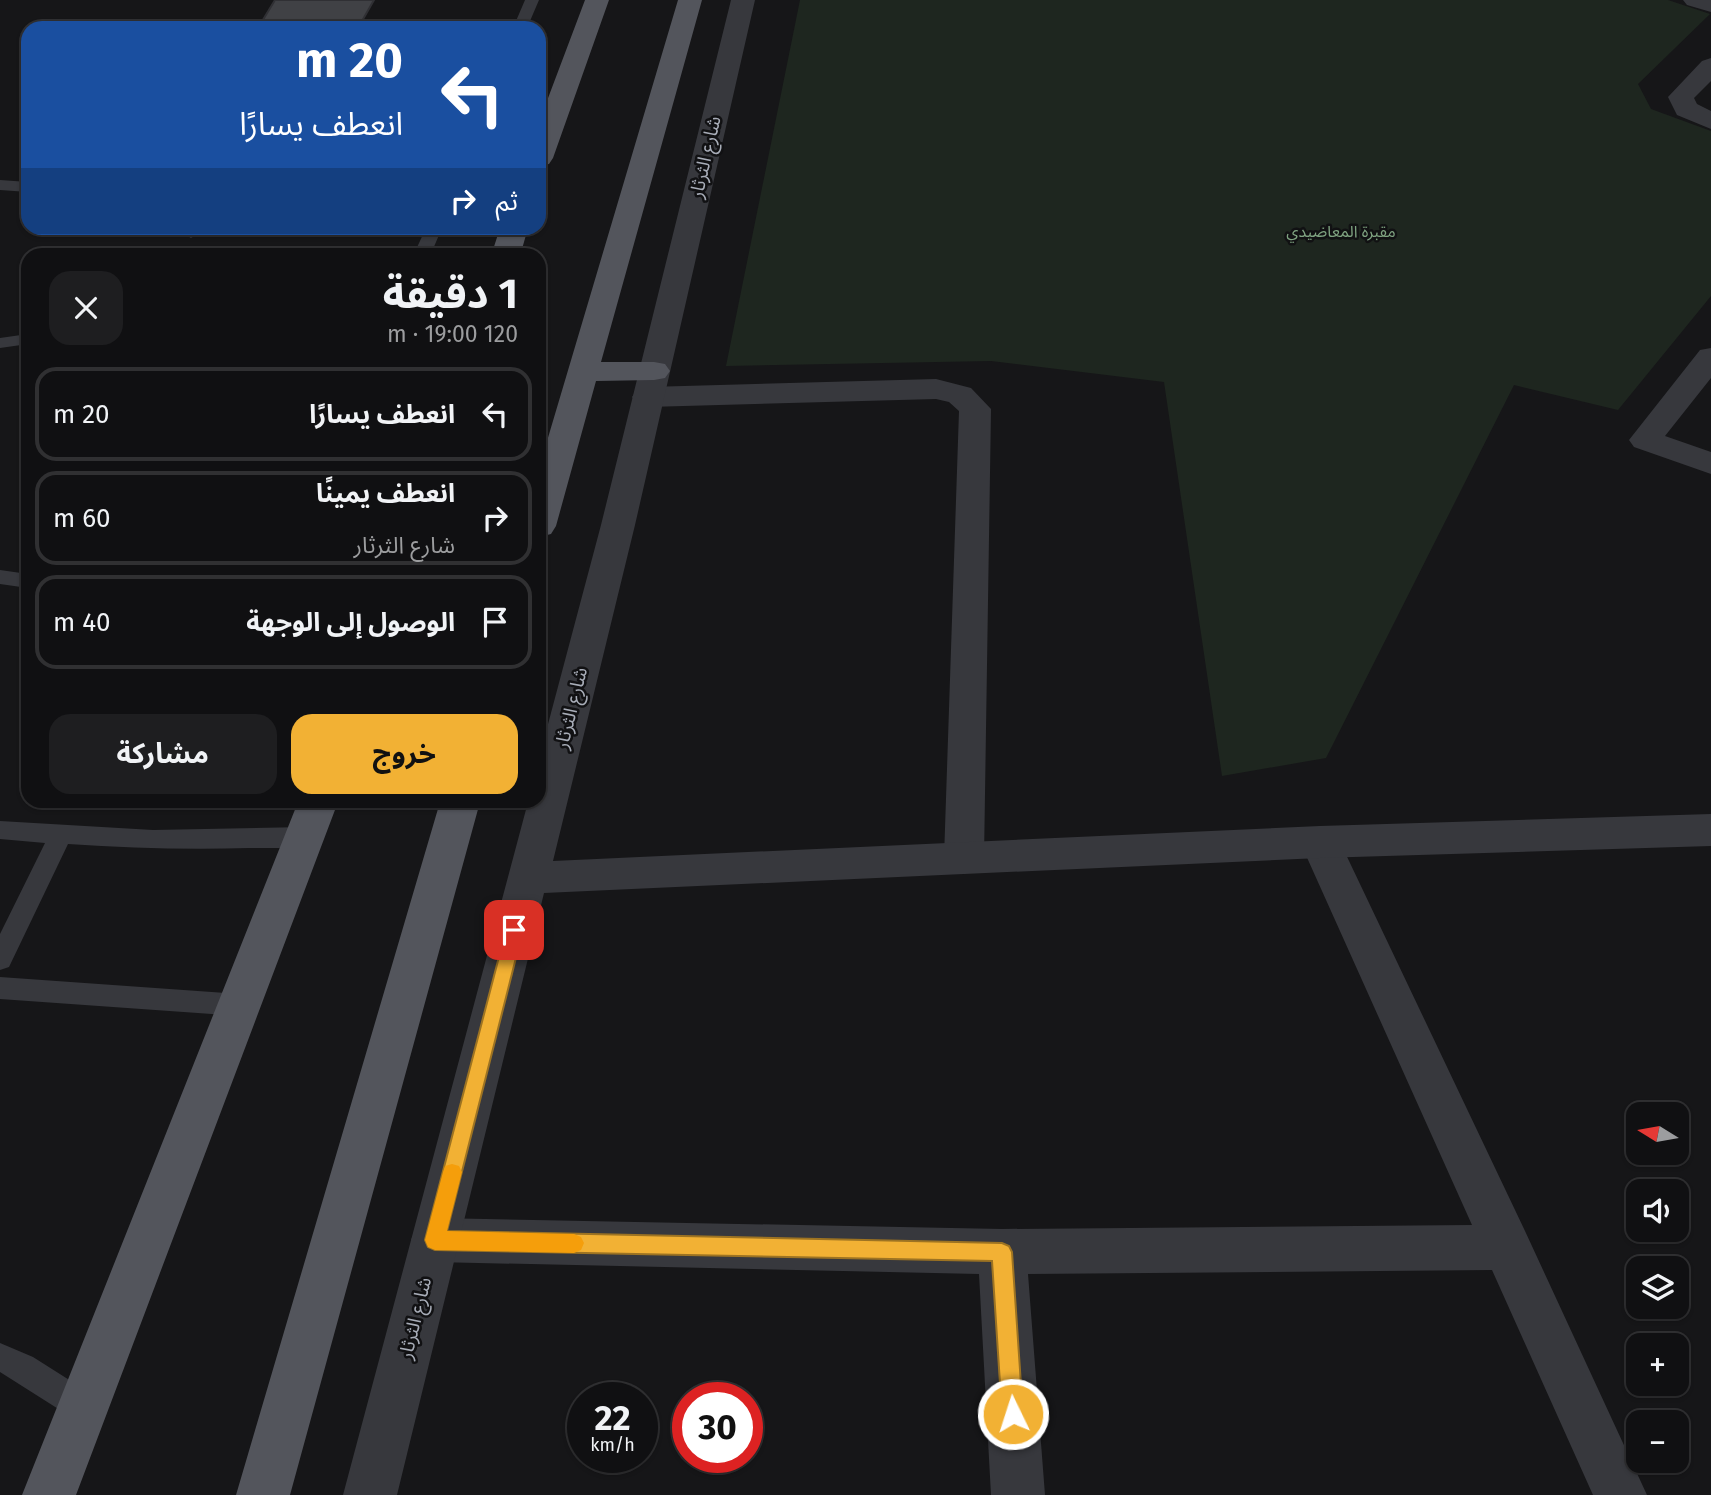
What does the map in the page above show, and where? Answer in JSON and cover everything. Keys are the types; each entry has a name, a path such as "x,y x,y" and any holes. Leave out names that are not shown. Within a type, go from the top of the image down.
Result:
{"main road":[{"path":"546,139 597,0"},
{"path":"546,502 690,0"},
{"path":"583,372 651,384"},
{"path":"263,1495 458,808"},
{"path":"49,1495 312,819"}],"street":[{"name":"شارع الثرثار","path":"546,806 743,0"},
{"path":"1695,0 1711,5"},
{"path":"1711,66 1681,97 1686,109 1711,121"},
{"path":"1711,357 1645,440 1711,464"},
{"path":"651,384 936,389 960,395 975,410 964,858"},
{"name":"شارع الثرثار","path":"370,1495 545,808"},
{"path":"528,878 1320,842 1711,830"},
{"path":"1320,842 1620,1495"},
{"path":"435,1240 1002,1252 1508,1247"},
{"path":"1002,1252 1018,1495"}],"lane":[{"path":"523,21 532,0"},
{"path":"0,185 21,186"},
{"path":"0,343 21,339"},
{"path":"0,577 21,580"},
{"path":"0,831 209,841 312,819"},
{"path":"0,960 61,835"},
{"path":"0,988 240,1005"},
{"path":"0,1357 22,1367 82,1406"}],"green space":[{"name":"مقبرة المعاضيدي","path":"800,0 1668,0 1710,14 1638,84 1651,109 1711,131 1711,296 1618,410 1514,385 1326,758 1222,776 1164,382 991,361 726,366"}],"building":[{"path":"275,0 374,0 362,21 262,21"}],"slow traffic":[{"path":"452,1172 435,1240 574,1243"}],"route":[{"path":"514,930 435,1240 1002,1252 1013,1414"}]}
